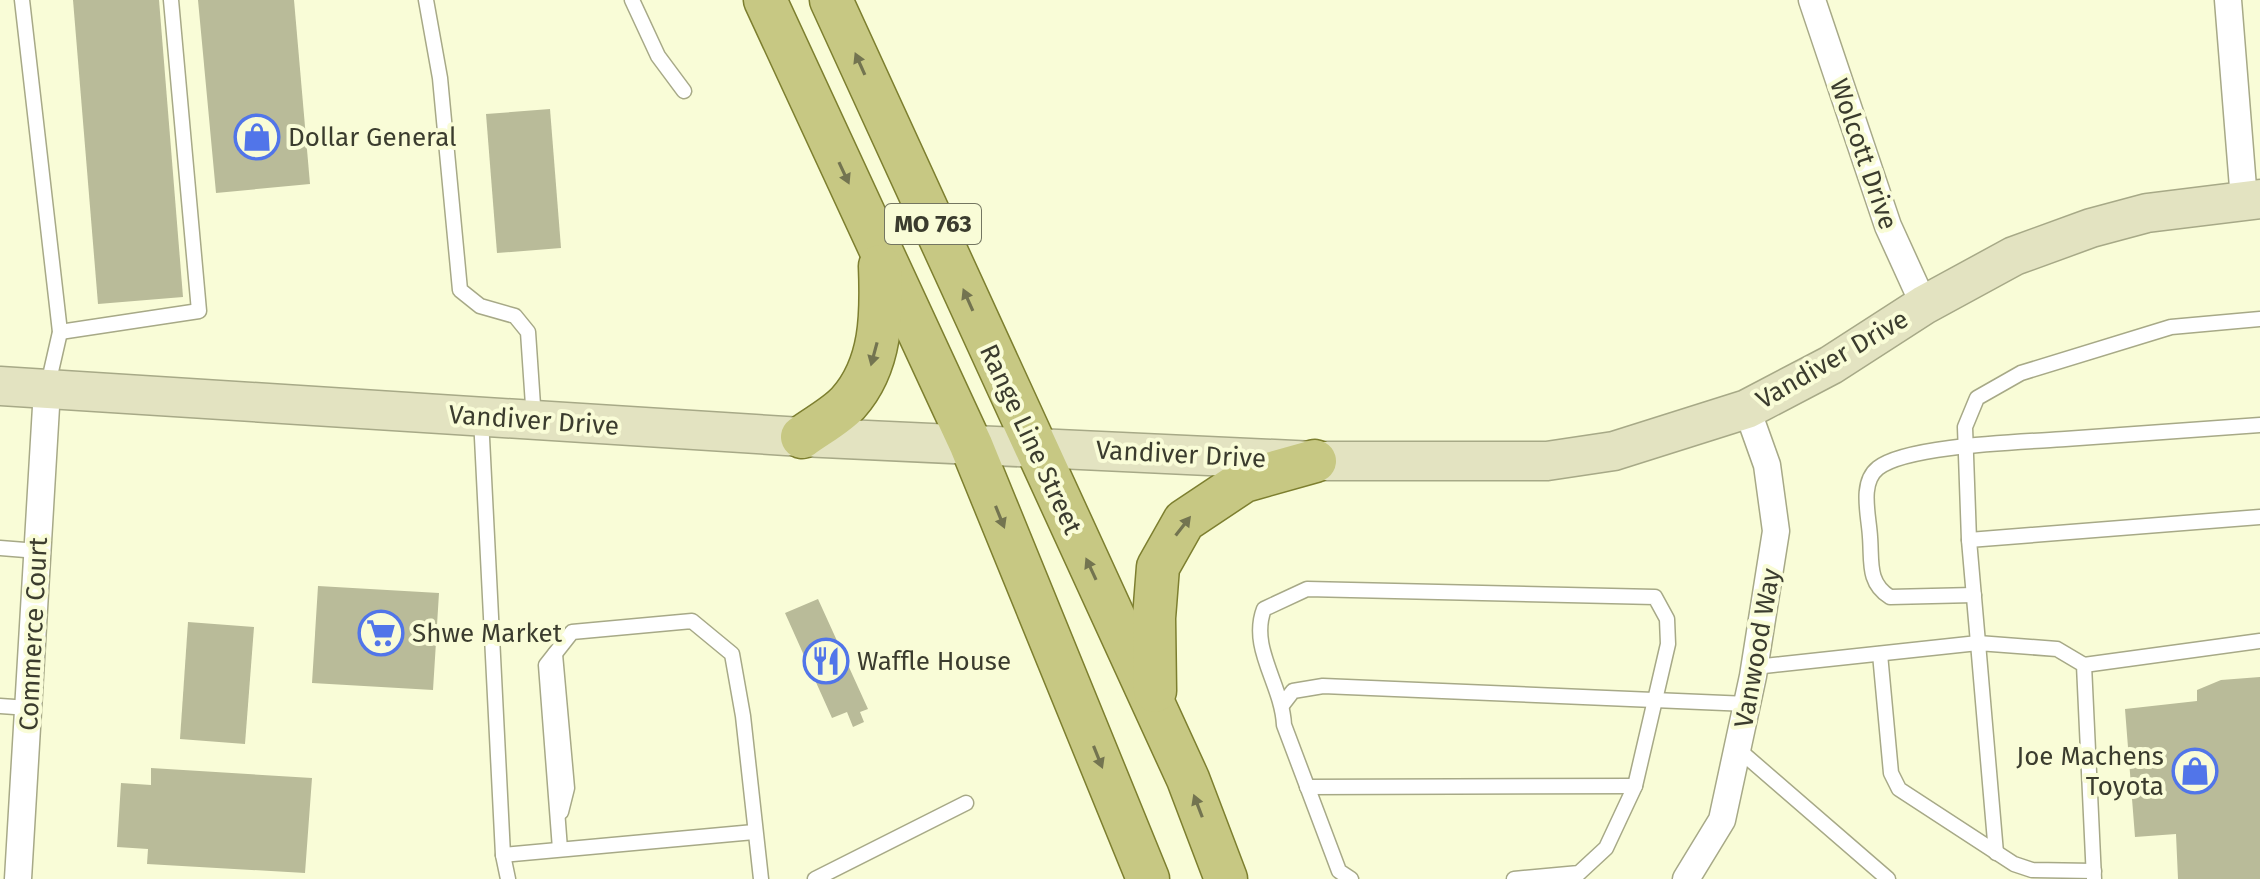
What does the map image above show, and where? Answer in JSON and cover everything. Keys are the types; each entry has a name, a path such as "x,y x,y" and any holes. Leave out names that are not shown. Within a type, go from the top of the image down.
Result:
{"main road":[{"name":"MO 763","path":"765,0 971,445 1148,879"},
{"name":"Range Line Street","path":"831,0 1188,779 1226,879"},
{"name":"Vandiver Drive","path":"0,386 802,437 1315,461 1547,461 1614,451 1747,409 1831,365 1924,305 2014,256 2091,228 2147,213 2252,200"},
{"path":"802,437 847,403 871,365 882,319 880,249"},
{"path":"1155,709 1154,618 1158,567 1184,521 1244,481 1315,461"}],"street":[{"name":"Wolcott Drive","path":"1812,0 1888,226 1924,305"},
{"path":"2228,0 2252,200"},
{"name":"Commerce Court","path":"18,879 47,390"},
{"name":"Vanwood Way","path":"1686,879 1722,820 1755,667 1776,531 1767,465 1747,409"}],"lane":[{"path":"22,0 60,332 47,390"},
{"path":"60,332 199,311 171,0"},
{"path":"426,0 440,78 460,290 480,306 515,316 528,332 534,420"},
{"path":"632,0 658,56 684,91"},
{"path":"1996,853 1969,540 1965,427 1977,398 2021,373 2171,327 2260,319"},
{"path":"481,418 503,855 508,879"},
{"path":"1974,595 1890,597 1878,590 1873,577 1867,497 1868,481 1878,468 1897,458 1966,446 2260,425"},
{"path":"1969,540 2260,517"},
{"path":"0,548 38,551"},
{"path":"1351,879 1339,871 1284,725 1283,704 1262,650 1258,624 1264,609 1307,589 1655,597 1667,619 1668,644 1635,786 1606,848 1579,873 1514,879"},
{"path":"560,849 558,821 567,788 555,654 572,632 692,621 732,654 743,716 761,879"},
{"path":"1755,667 1978,643 2057,649 2084,665 2260,641"},
{"path":"1880,654 1891,773 1899,789 2014,864 2032,870 2094,875 2084,665"},
{"path":"1283,704 1293,691 1323,686 1748,704"},
{"path":"0,706 29,708"},
{"path":"1739,750 1888,879"},
{"path":"1307,787 1635,786"},
{"path":"815,879 966,803"},
{"path":"503,855 754,832"}],"building":[{"path":"73,0 159,0 183,297 98,304"},
{"path":"198,0 294,0 310,184 216,193"},
{"path":"550,109 561,248 497,253 486,114"},
{"path":"318,586 439,593 433,690 312,683"},
{"name":"Waffle House","path":"818,599 868,709 860,712 864,722 853,727 847,712 832,718 785,613"},
{"path":"188,622 254,627 245,744 180,739"},
{"name":"Joe Machens Toyota","path":"2260,677 2260,879 2178,879 2176,834 2135,837 2125,709 2197,701 2197,690 2221,680"},
{"path":"151,768 312,778 305,873 147,864 148,849 117,847 121,783 151,785"}],"place":[{"name":"Dollar General","path":"257,137"},
{"name":"Shwe Market","path":"381,633"},
{"name":"Waffle House","path":"826,661"},
{"name":"Joe Machens Toyota","path":"2195,771"}]}
